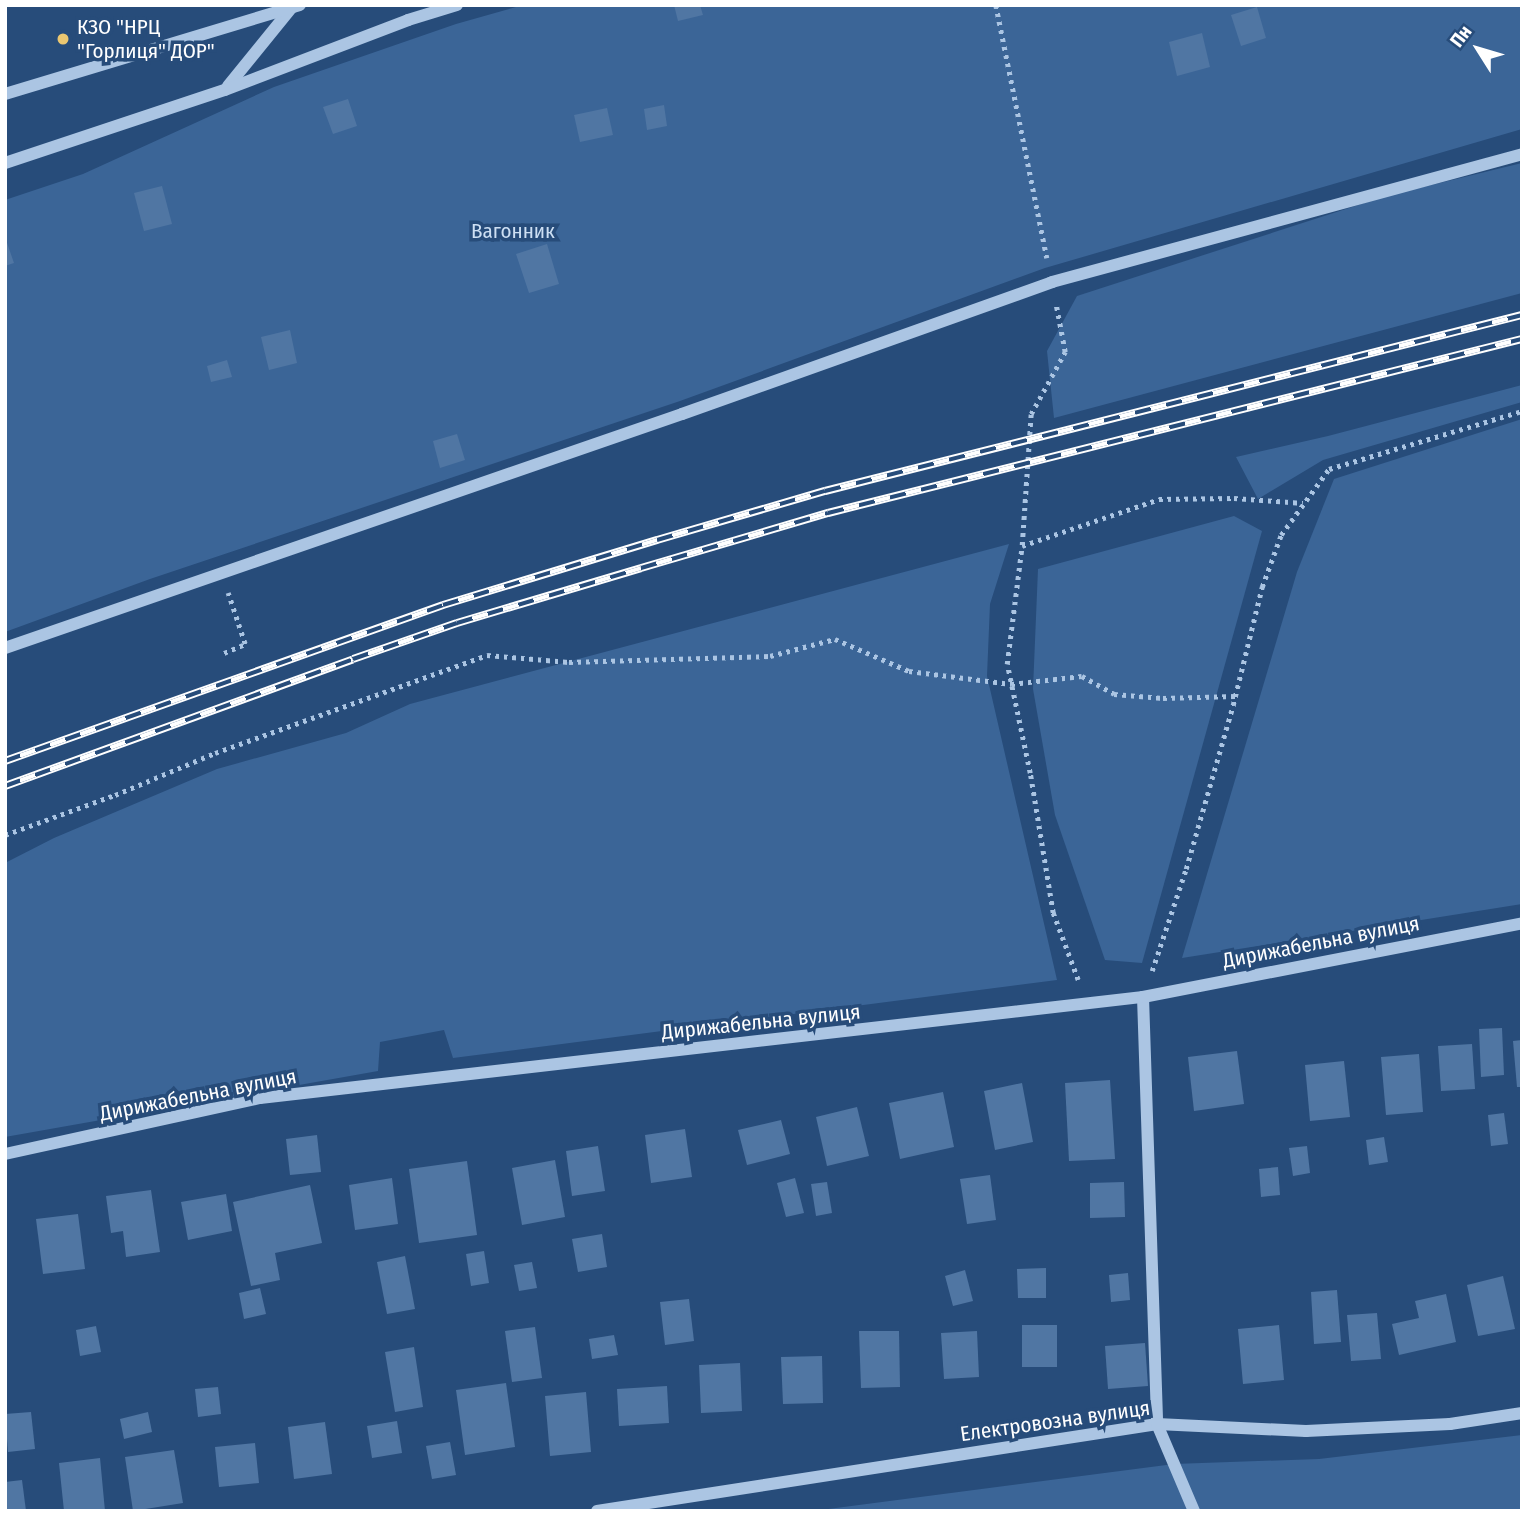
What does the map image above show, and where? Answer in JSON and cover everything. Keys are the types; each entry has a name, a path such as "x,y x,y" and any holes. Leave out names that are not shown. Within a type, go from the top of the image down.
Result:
{"street":[{"path":"5,163 225,90 408,20 457,5"},
{"path":"225,90 295,6"},
{"path":"5,94 295,6"},
{"path":"5,648 682,414 1052,282 1522,154"},
{"name":"Дирижабельна вулиця","path":"5,1154 260,1098 1143,998 1522,923"},
{"path":"1143,998 1157,1424 1194,1511"},
{"name":"Електровозна вулиця","path":"597,1511 1157,1424 1306,1431 1450,1424 1522,1413"}],"path":[{"path":"996,5 1065,352 1031,414 1030,474 1007,664 1053,913 1086,1004"},
{"path":"1143,998 1186,869 1262,587 1281,535 1329,469 1522,411"},
{"path":"1022,545 1159,499 1234,498 1304,503"},
{"path":"222,573 245,644 224,653"},
{"path":"5,835 115,795 215,753 487,655 569,662 770,656 835,639 909,671 1011,684 1082,676 1114,694 1163,698 1235,695"}],"green space":[{"name":"Вагонник","path":"523,5 1522,5 1522,129 1045,268 680,401 150,579 5,632 5,200 83,174 274,87 456,24"},
{"path":"1522,163 1522,293 1054,418 1047,351 1077,296 1386,196"},
{"path":"1522,385 1522,402 1323,460 1258,499 1236,457 1328,436"},
{"path":"1522,419 1522,904 1182,958 1297,572 1334,479"},
{"path":"1234,516 1262,531 1142,963 1105,960 1055,815 1033,689 1038,569"},
{"path":"1009,544 990,604 987,676 1057,980 453,1058 444,1030 380,1042 378,1071 5,1137 5,863 54,838 217,769 346,733 410,704"},
{"path":"1522,1435 1522,1511 813,1511 1174,1464 1319,1459"}],"building":[{"path":"674,5 700,5 703,15 678,21"},
{"path":"1257,7 1266,38 1241,46 1231,15"},
{"path":"1202,33 1210,67 1177,76 1169,42"},
{"path":"348,99 357,126 333,134 323,107"},
{"path":"664,105 667,126 647,130 644,109"},
{"path":"607,108 613,135 580,142 574,115"},
{"path":"162,186 172,224 144,231 134,193"},
{"path":"5,237 14,263 5,266"},
{"path":"547,244 559,284 529,293 516,254"},
{"path":"290,330 297,363 269,370 261,337"},
{"path":"227,360 232,377 211,382 207,366"},
{"path":"457,434 465,460 440,468 433,441"},
{"path":"1502,1028 1504,1075 1481,1077 1479,1029"},
{"path":"1522,1040 1522,1087 1517,1087 1513,1041"},
{"path":"1472,1044 1475,1089 1441,1091 1438,1046"},
{"path":"1237,1051 1244,1104 1194,1111 1188,1057"},
{"path":"1419,1054 1423,1112 1386,1115 1381,1057"},
{"path":"1344,1061 1350,1117 1310,1121 1305,1065"},
{"path":"1110,1080 1115,1159 1069,1161 1065,1083"},
{"path":"1022,1083 1033,1142 995,1150 984,1091"},
{"path":"943,1092 954,1147 900,1159 889,1103"},
{"path":"857,1107 869,1156 827,1166 816,1117"},
{"path":"1504,1113 1508,1144 1491,1146 1488,1115"},
{"path":"781,1120 790,1154 747,1165 738,1130"},
{"path":"685,1129 692,1177 651,1183 645,1135"},
{"path":"317,1135 321,1172 290,1175 286,1139"},
{"path":"1384,1137 1388,1162 1369,1165 1366,1140"},
{"path":"598,1146 605,1191 572,1196 566,1151"},
{"path":"1307,1146 1310,1173 1293,1176 1289,1148"},
{"path":"555,1160 565,1217 522,1225 512,1168"},
{"path":"467,1161 477,1235 419,1243 409,1169"},
{"path":"1278,1167 1280,1195 1261,1197 1259,1169"},
{"path":"990,1175 996,1220 967,1224 960,1179"},
{"path":"392,1178 398,1224 355,1230 349,1185"},
{"path":"795,1178 804,1213 786,1217 777,1183"},
{"path":"827,1182 832,1213 816,1216 811,1184"},
{"path":"1124,1182 1125,1217 1090,1218 1090,1183"},
{"path":"310,1185 322,1243 275,1253 280,1280 251,1286 233,1202"},
{"path":"151,1190 160,1252 126,1257 123,1231 111,1233 106,1196"},
{"path":"226,1194 232,1231 188,1240 181,1202"},
{"path":"78,1214 85,1269 43,1274 36,1219"},
{"path":"602,1234 607,1267 578,1272 572,1239"},
{"path":"484,1251 489,1283 471,1286 466,1254"},
{"path":"405,1256 415,1309 387,1314 377,1262"},
{"path":"532,1262 537,1288 519,1291 514,1265"},
{"path":"1046,1268 1046,1298 1018,1298 1017,1269"},
{"path":"965,1270 973,1301 953,1306 945,1276"},
{"path":"1128,1273 1130,1300 1111,1302 1109,1275"},
{"path":"1503,1276 1515,1329 1478,1336 1467,1285"},
{"path":"260,1288 266,1314 244,1319 239,1293"},
{"path":"1337,1290 1341,1342 1314,1344 1311,1292"},
{"path":"1446,1294 1456,1342 1399,1355 1392,1324 1419,1318 1415,1301"},
{"path":"689,1299 694,1341 665,1345 660,1302"},
{"path":"1377,1313 1381,1359 1351,1361 1347,1315"},
{"path":"1022,1325 1057,1325 1057,1367 1022,1367"},
{"path":"1279,1325 1284,1380 1243,1384 1238,1329"},
{"path":"96,1326 101,1352 80,1356 76,1330"},
{"path":"535,1327 542,1378 512,1382 505,1331"},
{"path":"859,1331 899,1331 900,1387 861,1388"},
{"path":"977,1331 979,1377 944,1379 941,1333"},
{"path":"614,1335 618,1355 592,1359 589,1339"},
{"path":"1145,1343 1148,1386 1108,1389 1105,1346"},
{"path":"414,1347 423,1407 395,1412 385,1352"},
{"path":"822,1356 823,1403 783,1404 781,1357"},
{"path":"740,1363 742,1411 701,1413 699,1365"},
{"path":"506,1383 515,1447 465,1455 456,1390"},
{"path":"667,1386 669,1423 619,1426 617,1389"},
{"path":"218,1387 221,1414 198,1417 195,1389"},
{"path":"586,1392 591,1452 550,1456 545,1396"},
{"path":"31,1412 35,1449 8,1452 5,1414"},
{"path":"148,1412 152,1432 124,1439 120,1419"},
{"path":"397,1421 402,1453 372,1458 367,1426"},
{"path":"325,1422 332,1474 294,1479 288,1427"},
{"path":"450,1442 456,1475 432,1479 426,1446"},
{"path":"255,1443 259,1483 219,1487 215,1447"},
{"path":"174,1450 183,1503 133,1511 125,1457"},
{"path":"100,1458 105,1511 64,1511 59,1463"},
{"path":"22,1480 26,1511 5,1511 5,1482"}],"railway":[{"path":"5,761 443,605 657,540 825,491 1522,315"},
{"path":"5,786 457,623 641,568 828,513 1522,339"}],"place":[{"name":"КЗО \"НРЦ \"Горлиця\" ДОР\"","path":"63,39"}]}
